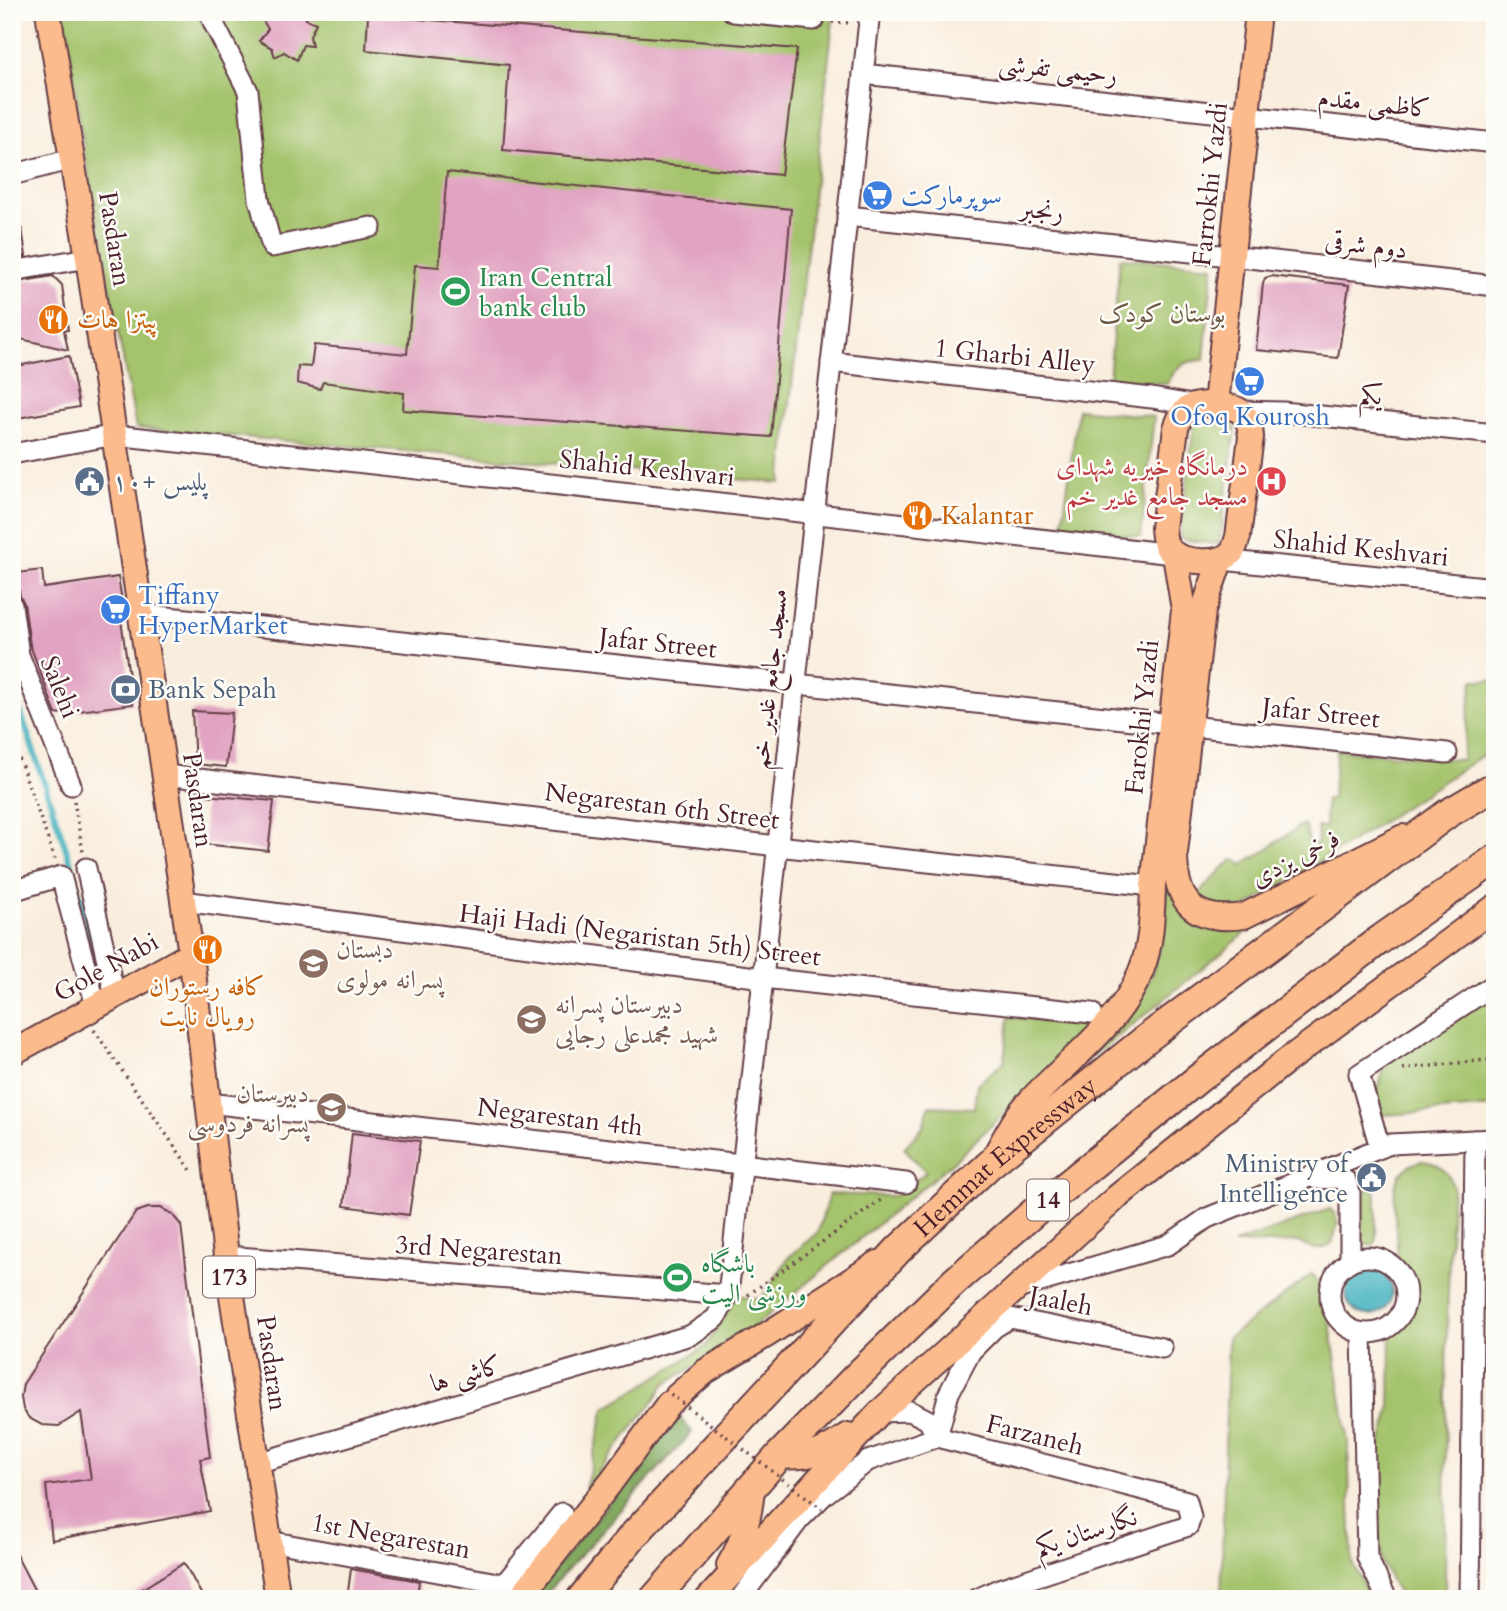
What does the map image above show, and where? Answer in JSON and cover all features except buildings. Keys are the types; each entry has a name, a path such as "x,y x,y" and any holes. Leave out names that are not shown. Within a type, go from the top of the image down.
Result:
{"highway":[{"name":"Hemmat Expressway","path":"581,1599 631,1538 899,1249 989,1165 1146,1039 1447,814 1495,786"},
{"name":"14","path":"654,1599 779,1456 954,1282 1040,1207 1189,1087 1367,949 1495,859"}],"main road":[{"name":"Pasdaran","path":"48,12 115,435 191,954 226,1256 278,1599"},
{"name":"Farrokhi Yazdi","path":"1174,554 1164,542 1163,528 1177,428 1182,413 1204,405 1232,256 1258,12"},
{"path":"1174,554 1197,560 1221,560 1232,552 1238,537 1251,437 1249,421 1241,411 1226,406 1204,405"},
{"name":"Farokhi Yazdi","path":"1174,554 1184,610 1180,725"},
{"name":"Farokhi Yazdi","path":"989,1165 1028,1103 1080,1053 1116,1013 1142,971 1149,942 1153,886 1180,725 1203,611 1221,560"},
{"name":"فرخی یزدی","path":"1180,725 1175,869 1177,882 1186,900 1193,909 1203,914 1227,918 1244,916 1447,814"},
{"path":"708,1598 880,1412 1116,1197 1285,1062 1495,907"},
{"name":"Gole Nabi","path":"12,1053 191,954"},
{"path":"505,1594 610,1483 669,1403 706,1371 899,1249"},
{"path":"779,1456 797,1458 827,1450 880,1412"},
{"path":"708,1598 745,1532 751,1509 752,1488"}],"street":[{"path":"209,12 248,91 259,199 272,247 371,227"},
{"path":"733,12 814,20"},
{"name":"مسجد جامع غدیر خم","path":"691,1335 716,1318 728,1295 869,19"},
{"name":"رحیمی تفرشی","path":"863,74 1247,116"},
{"name":"کاظمی مقدم","path":"1247,116 1495,143"},
{"path":"12,175 72,159"},
{"name":"رنجبر","path":"847,216 1232,256"},
{"name":"دوم شرقی","path":"1232,256 1495,286"},
{"path":"12,271 88,258"},
{"name":"1 Gharbi Alley","path":"831,362 1204,405"},
{"name":"یکم","path":"1241,411 1283,412 1495,434"},
{"name":"Shahid Keshvari","path":"12,454 115,435 1174,554"},
{"name":"Shahid Keshvari","path":"1221,560 1495,588"},
{"name":"Salehi","path":"12,605 19,655 71,785"},
{"name":"Jafar Street","path":"140,614 1447,753"},
{"path":"1447,814 1495,770"},
{"name":"Negarestan 6th Street","path":"164,775 777,846 1153,886"},
{"path":"86,868 98,1005"},
{"path":"12,891 61,876 98,1005"},
{"name":"Haji Hadi (Negaristan 5th) Street","path":"183,901 763,978 1092,1013"},
{"path":"1380,1148 1359,1074 1495,984"},
{"name":"Negarestan 4th","path":"208,1103 906,1183"},
{"path":"1016,1289 1168,1245 1207,1218 1390,1144 1485,1140 1470,1599"},
{"path":"1304,1179 1337,1178 1346,1181 1350,1192 1350,1261"},
{"name":"3rd Negarestan","path":"226,1256 728,1295"},
{"path":"1374,1257 1387,1261 1404,1281 1404,1308 1398,1319 1388,1328 1375,1333 1350,1330 1333,1313 1329,1289 1340,1268 1350,1261 1374,1257"},
{"name":"Jaaleh","path":"937,1437 949,1393 971,1351 994,1328 1010,1318 1162,1348"},
{"path":"1362,1333 1367,1557 1387,1599"},
{"name":"کاشی ها","path":"257,1463 691,1335"},
{"path":"740,1599 799,1520 824,1496 868,1461 937,1437 928,1420 910,1411 880,1412"},
{"name":"Farzaneh","path":"937,1437 1187,1501"},
{"name":"نگارستان یکم","path":"977,1599 1000,1594 1188,1526 1191,1517 1187,1501"},
{"path":"505,1594 562,1513"},
{"name":"1st Negarestan","path":"269,1541 505,1594"}],"path":[{"path":"814,20 869,19"},
{"path":"12,739 61,876"},
{"path":"71,785 86,868"},
{"path":"98,1005 198,1180"},
{"path":"1400,1070 1495,1059"},
{"path":"716,1318 906,1183"},
{"path":"665,1390 822,1509"}],"green space":[{"name":"Iran Central bank club","path":"64,12 834,12 781,483 136,428 85,156"},
{"name":"بوستان کودک","path":"1120,258 1213,266 1204,360 1182,365 1174,372 1168,384 1109,378"},
{"path":"1078,409 1154,417 1141,537 1062,528"},
{"path":"1199,421 1231,425 1235,430 1220,540 1215,544 1180,538 1194,425"},
{"path":"1473,680 1495,680 1495,747 1367,832 1242,909 1215,907 1196,896 1233,860 1242,865 1299,826 1305,825 1310,845 1318,844 1317,827 1325,827 1326,799 1332,799 1337,750 1462,760"},
{"path":"1167,885 1204,926 1227,931 1262,920 1048,1093 1139,999 1157,958 1163,930"},
{"path":"1495,975 1495,1107 1384,1115 1373,1102 1394,1040"},
{"path":"1009,1017 1087,1025 1069,1051 954,1161 731,1346 664,1384 585,1489 605,1408 706,1346 737,1295 761,1299 789,1257 818,1232 829,1194 894,1196 926,1172 904,1148 923,1127 929,1106 974,1108 977,1084 1004,1062"},
{"path":"1421,1161 1442,1168 1453,1187 1447,1341 1445,1599 1401,1599 1382,1563 1374,1501 1379,1450 1390,1411 1391,1334 1408,1312 1415,1293 1410,1277 1398,1261 1395,1186 1400,1174 1410,1165"},
{"path":"1368,1188 1376,1193 1376,1238 1371,1246 1362,1240 1362,1205"},
{"path":"1330,1209 1338,1224 1332,1243 1325,1248 1312,1249 1298,1242 1233,1244"},
{"path":"1312,1274 1325,1290 1348,1442 1352,1563 1371,1599 1221,1599 1228,1338"},
{"path":"679,1416 692,1432 543,1599 531,1599"}],"water":[{"path":"1369,1269 1385,1276 1392,1292 1385,1308 1369,1315 1353,1308 1346,1292 1353,1276"}],"waterway":[{"path":"12,686 71,864 103,985"}],"place":[{"name":"سوپرمارکت","path":"878,195"},
{"name":"Iran Central bank club","path":"456,292"},
{"name":"پیتزا هات","path":"54,319"},
{"name":"Ofoq Kourosh","path":"1250,381"},
{"name":"پلیس +۱۰","path":"89,481"},
{"name":"درمانگاه خیریه شهدای مسجد جامع غدیر خم","path":"1271,481"},
{"name":"Kalantar","path":"918,515"},
{"name":"Tiffany HyperMarket","path":"115,610"},
{"name":"Bank Sepah","path":"125,689"},
{"name":"کافه رستوران رویال نایت","path":"207,950"},
{"name":"دبستان پسرانه مولوی","path":"313,964"},
{"name":"دبیرستان پسرانه شهید مجمدعلی رجایی","path":"532,1019"},
{"name":"دبیرستان پسرانه فردوسی","path":"332,1108"},
{"name":"Ministry of Intelligence","path":"1371,1178"},
{"name":"باشگاه ورزشی الیت","path":"678,1278"}]}
